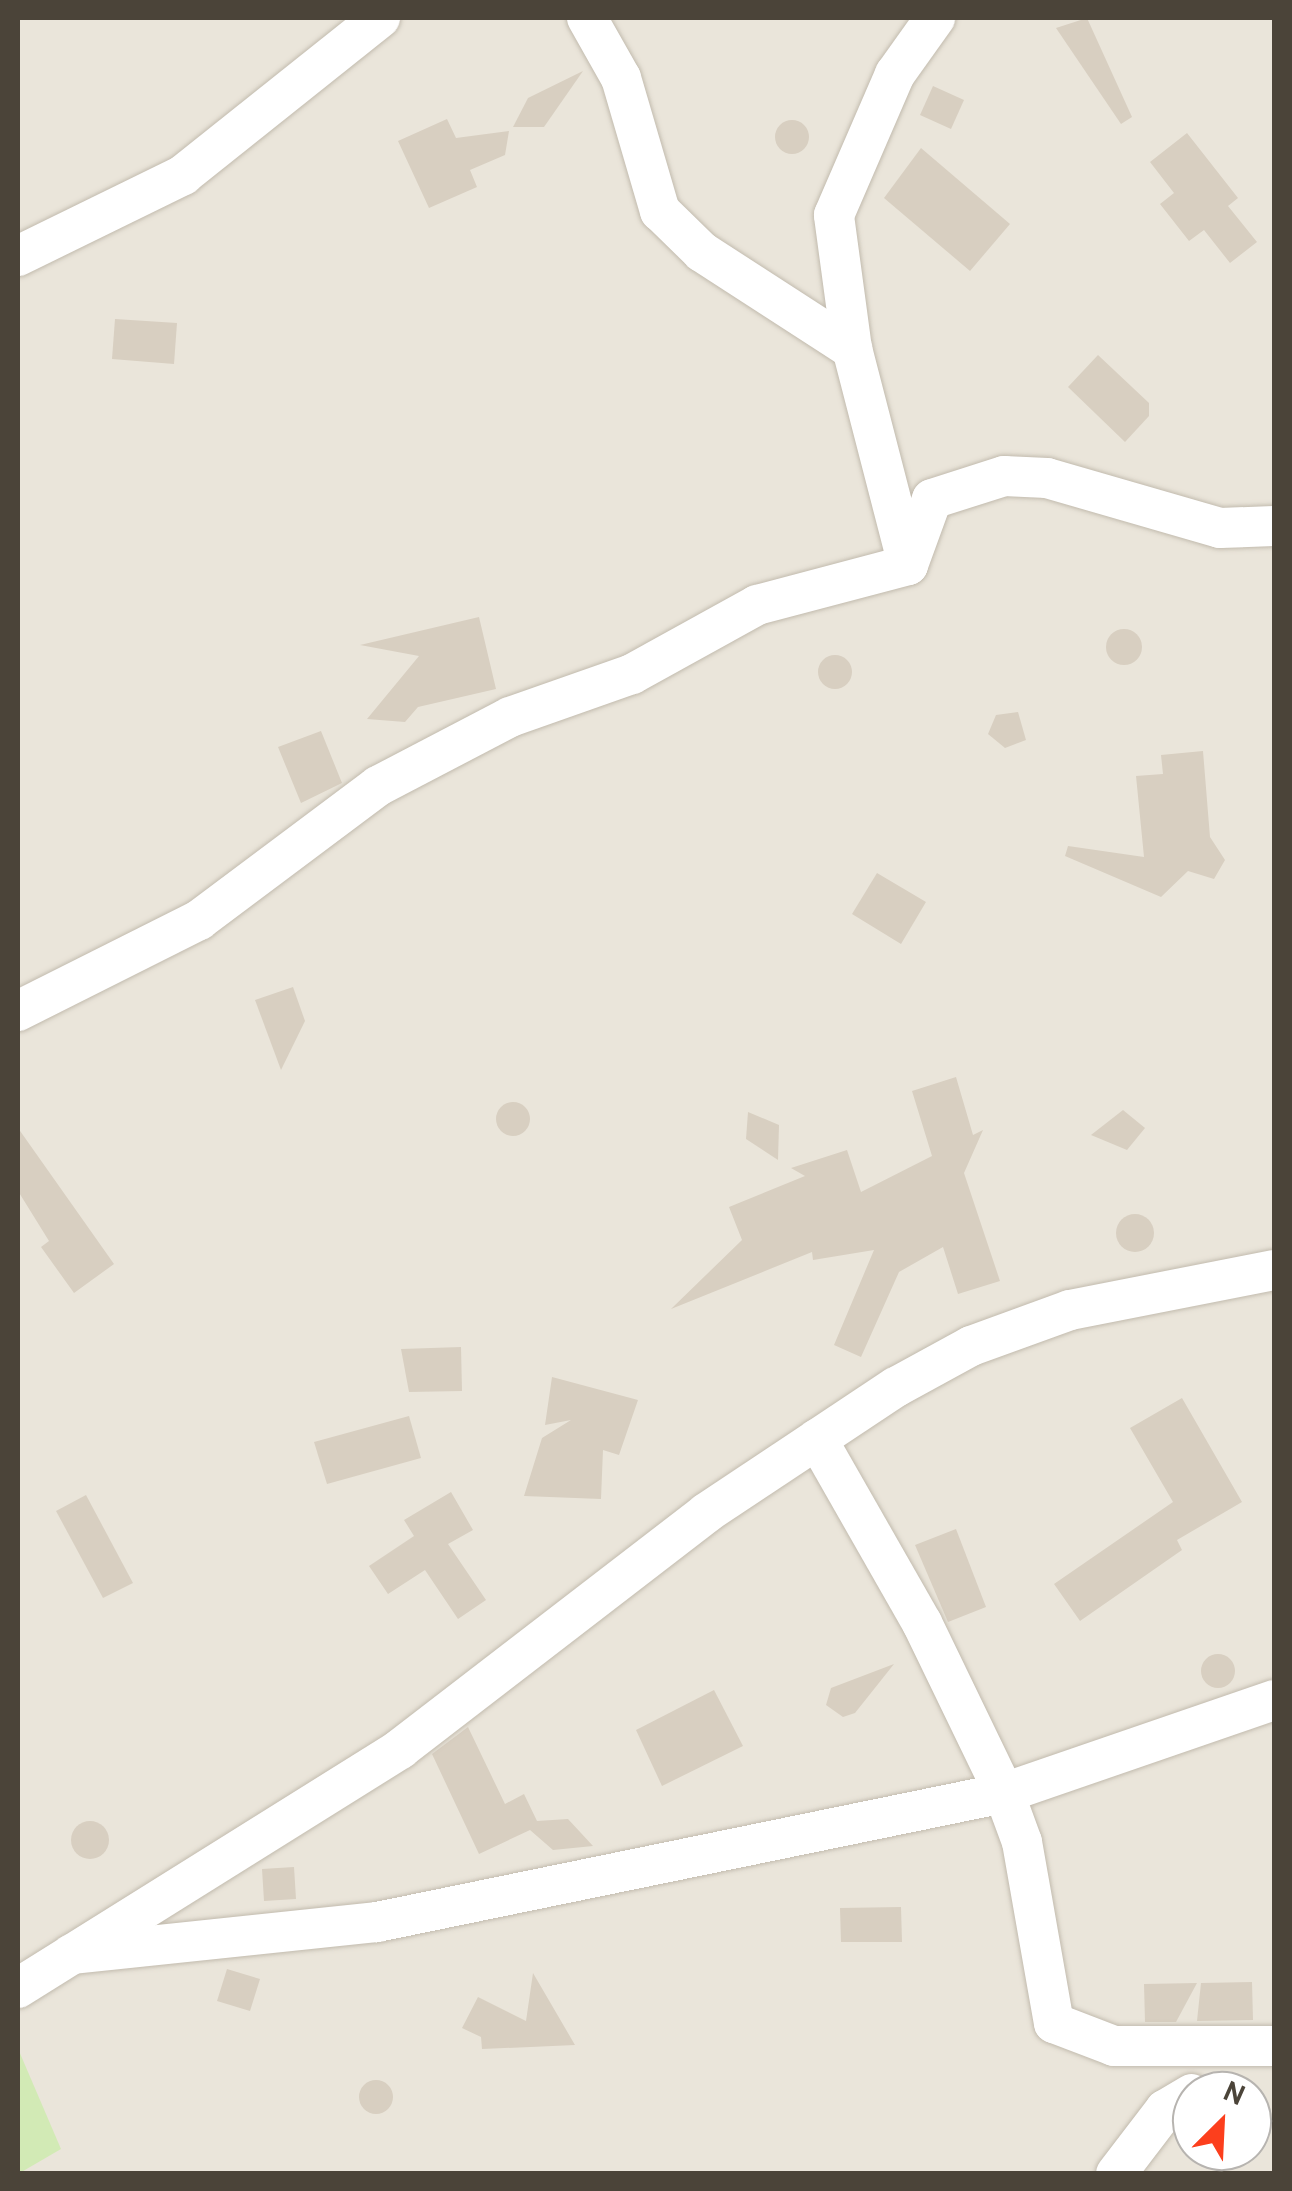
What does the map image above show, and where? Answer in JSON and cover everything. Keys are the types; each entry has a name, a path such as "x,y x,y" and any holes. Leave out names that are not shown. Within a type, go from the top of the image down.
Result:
{"street":[{"path":"18,256 184,176 380,18"},
{"path":"587,18 621,78 660,212 702,252 852,349"},
{"path":"908,565 852,349 834,215 895,74 934,18"},
{"path":"908,565 932,500 1004,476 1092,486 1220,528 1274,526"},
{"path":"18,1011 199,920 378,786 510,716 632,674 757,604 908,565"},
{"path":"18,1988 58,1956 400,1749 817,1439 971,1346 1070,1310 1274,1270"},
{"path":"817,1439 922,1623 1004,1793 1054,2022 1114,2046 1270,2048"},
{"path":"58,1956 377,1922 1004,1793 1274,1700"},
{"path":"1231,2071 1270,2048"},
{"path":"1116,2174 1172,2106"}],"shaded area":[{"path":"18,18 1274,18 1274,2173 18,2173"}],"green space":[{"path":"18,2052 61,2149 18,2174"}],"building":[{"path":"1087,18 1132,117 1121,124 1056,28"},
{"path":"583,71 544,127 513,127 528,98"},
{"path":"933,86 964,100 951,129 920,115"},
{"path":"447,119 456,138 509,131 505,155 470,170 477,187 429,208 398,141"},
{"path":"792,120 804,125 809,137 804,149 792,154 780,149 775,137 780,125"},
{"path":"1187,133 1238,198 1228,206 1257,242 1230,263 1204,230 1189,241 1160,204 1174,193 1150,162"},
{"path":"921,148 1010,224 970,271 884,198"},
{"path":"115,319 177,323 174,364 112,359"},
{"path":"1098,355 1149,403 1149,416 1125,442 1068,387"},
{"path":"479,617 496,689 418,707 405,722 367,719 419,656 360,645"},
{"path":"1124,629 1137,634 1142,647 1137,660 1124,665 1111,660 1106,647 1111,634"},
{"path":"835,655 847,660 852,672 847,684 835,689 823,684 818,672 823,660"},
{"path":"1018,712 1026,740 1005,748 988,734 996,715"},
{"path":"321,731 342,783 301,803 278,747"},
{"path":"1203,751 1210,837 1225,860 1214,879 1188,871 1161,897 1065,856 1068,846 1144,857 1136,776 1163,774 1161,755"},
{"path":"877,873 926,902 901,944 852,914"},
{"path":"293,987 305,1021 281,1070 255,1000"},
{"path":"956,1077 973,1135 983,1130 964,1173 1000,1281 958,1294 943,1247 899,1272 861,1357 834,1345 874,1250 813,1260 812,1252 671,1309 742,1240 729,1207 805,1176 791,1168 847,1150 861,1192 932,1156 912,1091"},
{"path":"513,1102 525,1107 530,1119 525,1131 513,1136 501,1131 496,1119 501,1107"},
{"path":"1123,1110 1145,1128 1127,1150 1091,1135"},
{"path":"748,1112 779,1125 778,1160 746,1139"},
{"path":"18,1128 114,1264 74,1293 41,1247 49,1241 18,1191"},
{"path":"1135,1214 1149,1219 1154,1233 1149,1247 1135,1252 1121,1247 1116,1233 1121,1219"},
{"path":"461,1347 462,1391 409,1392 401,1349"},
{"path":"552,1377 638,1400 619,1455 603,1450 601,1499 524,1496 542,1438 571,1420 545,1425"},
{"path":"1182,1398 1242,1502 1177,1540 1182,1550 1080,1621 1054,1584 1173,1502 1130,1428"},
{"path":"409,1416 421,1458 327,1484 314,1442"},
{"path":"451,1492 473,1530 448,1544 486,1600 458,1619 425,1570 388,1594 369,1566 414,1536 404,1520"},
{"path":"86,1495 133,1583 103,1598 56,1511"},
{"path":"956,1529 986,1607 948,1622 915,1545"},
{"path":"1218,1654 1230,1659 1235,1671 1230,1683 1218,1688 1206,1683 1201,1671 1206,1659"},
{"path":"894,1664 855,1713 843,1717 826,1705 831,1688"},
{"path":"714,1690 743,1746 662,1786 636,1730"},
{"path":"468,1727 505,1804 524,1794 537,1821 568,1819 593,1846 553,1850 530,1830 479,1854 432,1754"},
{"path":"90,1821 103,1827 109,1840 103,1853 90,1859 77,1853 71,1840 77,1827"},
{"path":"294,1867 296,1899 264,1901 262,1869"},
{"path":"901,1907 902,1942 841,1942 840,1908"},
{"path":"227,1969 260,1979 250,2011 217,2001"},
{"path":"533,1973 575,2045 482,2049 481,2037 462,2028 478,1997 526,2021"},
{"path":"1252,1982 1253,2020 1197,2021 1201,1983"},
{"path":"1197,1983 1176,2022 1145,2022 1144,1984"},
{"path":"376,2080 388,2085 393,2097 388,2109 376,2114 364,2109 359,2097 364,2085"}]}
